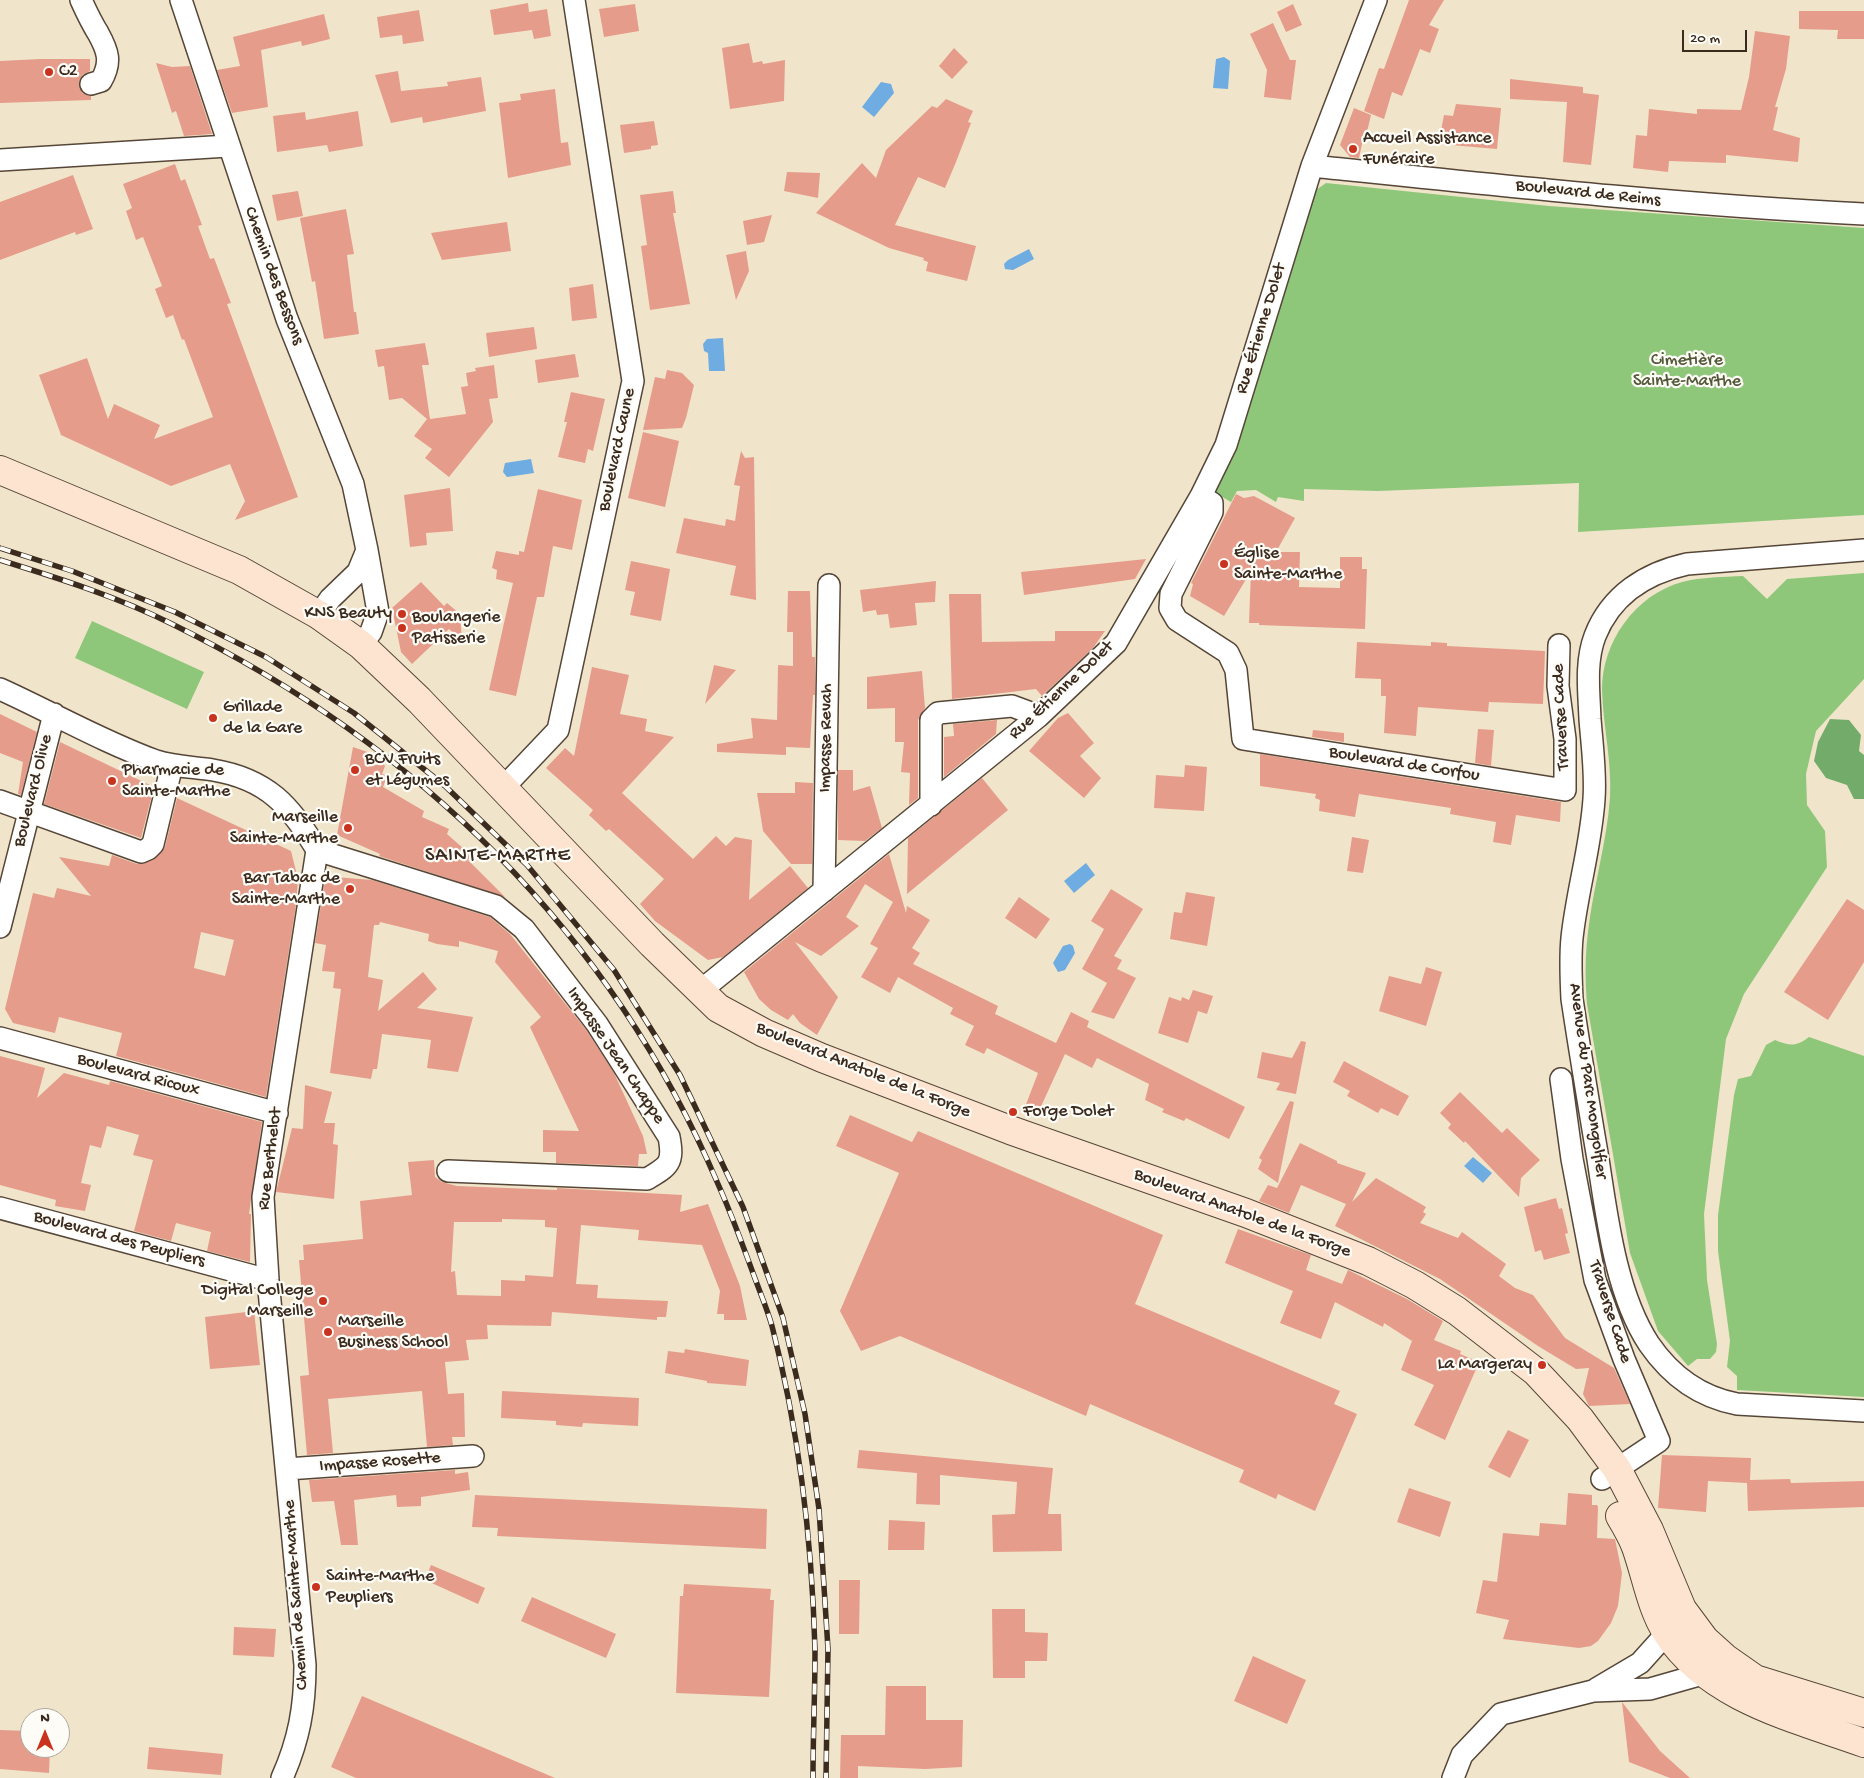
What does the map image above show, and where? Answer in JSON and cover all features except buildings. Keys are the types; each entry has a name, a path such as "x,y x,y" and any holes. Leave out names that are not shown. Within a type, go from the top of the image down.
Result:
{"main road":[{"name":"Boulevard Anatole de la Forge","path":"0,470 222,562 319,615 361,645 419,700 502,789 699,992 726,1012 764,1033 822,1058 1010,1130 1246,1213 1368,1261 1416,1285 1457,1311 1536,1372 1580,1419 1609,1474 1642,1567 1678,1626"},
{"name":"Boulevard Anatole de la Forge","path":"1609,1474 1649,1530 1678,1600 1678,1626"},
{"path":"1678,1626 1688,1658 1864,1713"},
{"path":"1715,1666 1744,1699 1864,1742"}],"street":[{"path":"81,0 104,41 109,61 101,81 91,84"},
{"name":"Chemin des Bessons","path":"181,0 287,319 353,484 368,550 378,612 371,632 361,645"},
{"name":"Boulevard Caune","path":"502,789 558,730 633,381 574,0"},
{"name":"Rue Étienne Dolet","path":"699,992 1039,716 1116,643 1200,496 1226,445 1312,166 1376,0"},
{"path":"0,160 228,146"},
{"name":"Boulevard de Reims","path":"1312,166 1618,198 1735,208 1864,214"},
{"name":"Boulevard de Corfou","path":"1200,496 1212,503 1214,507 1171,594 1170,608 1177,620 1228,653 1236,670 1243,739 1566,790"},
{"path":"319,615 330,599 358,572 368,550"},
{"name":"Avenue du Parc Mongolfier","path":"1864,550 1687,564 1664,569 1648,576 1617,600 1595,636 1590,660 1589,687 1594,797 1588,854 1572,936 1570,965 1572,999 1607,1218 1623,1284 1637,1322 1649,1344 1663,1362 1692,1388 1722,1401 1864,1411"},
{"name":"Impasse Revah","path":"824,891 829,585"},
{"name":"Traverse Cade","path":"1559,645 1558,686 1566,739 1566,790"},
{"path":"0,689 149,758 172,765 226,773 271,793 299,819 317,850"},
{"path":"931,805 932,720 938,713 1012,706 1039,716"},
{"name":"Boulevard Olive","path":"0,927 54,714"},
{"path":"0,801 141,852 153,844 172,765"},
{"name":"Rue Berthelot","path":"287,1469 268,1280 263,1197 317,850"},
{"name":"Impasse Jean Chappe","path":"317,850 496,906 524,928 598,1024 669,1137 672,1155 666,1168 647,1178 448,1171"},
{"name":"Boulevard Ricoux","path":"0,1038 277,1113"},
{"name":"Traverse Cade","path":"1561,1079 1572,1159 1594,1280 1624,1359 1659,1441 1609,1474"},
{"name":"Boulevard des Peupliers","path":"0,1208 268,1280"},
{"name":"Impasse Rosette","path":"287,1469 473,1456"},
{"name":"Chemin de Sainte-Marthe","path":"282,1778 295,1749 305,1697 304,1655 287,1469"},
{"path":"1594,1691 1640,1662 1678,1626"},
{"path":"1453,1778 1462,1755 1500,1714 1594,1691 1650,1689 1715,1666"}],"green space":[{"name":"Cimetière Sainte-Marthe","path":"1326,183 1549,206 1864,228 1864,515 1578,532 1579,483 1378,491 1304,489 1304,501 1278,497 1276,502 1256,490 1237,491 1231,502 1212,491 1240,435 1313,192"},
{"path":"1864,573 1864,679 1816,731 1806,774 1807,805 1825,831 1827,867 1744,994 1726,1039 1704,1214 1707,1280 1717,1344 1716,1352 1710,1359 1697,1359 1688,1366 1658,1331 1630,1253 1587,1004 1586,950 1588,932 1606,831 1610,797 1610,770 1602,690 1604,672 1608,655 1624,623 1636,609 1665,588 1697,579 1743,576 1767,599 1787,579"},
{"path":"92,621 204,672 187,709 75,658"},
{"path":"1830,719 1849,720 1861,735 1859,751 1864,755 1864,799 1854,799 1847,785 1826,778 1814,761 1818,742"},
{"path":"1809,1037 1864,1056 1864,1397 1737,1390 1737,1376 1727,1367 1730,1341 1718,1251 1718,1215 1734,1095 1738,1079 1751,1076 1766,1045 1775,1040 1796,1044"}],"water":[{"path":"1224,57 1230,61 1228,89 1213,88 1216,59"},
{"path":"881,82 891,84 894,93 874,117 862,107"},
{"path":"1029,249 1034,259 1013,270 1005,269 1004,264 1008,260"},
{"path":"723,338 725,371 709,371 708,353 704,351 703,344 707,339"},
{"path":"531,459 534,473 507,477 503,472 505,463"},
{"path":"1086,863 1095,875 1074,893 1064,881"},
{"path":"1070,944 1073,946 1075,953 1065,970 1058,972 1053,963 1063,946"},
{"path":"1473,1157 1492,1173 1483,1183 1464,1166"}],"railway":[{"path":"0,548 72,571 175,612 266,657 354,713 445,786 527,865 614,970 680,1075 743,1207 783,1318 805,1414 819,1509 828,1649 826,1778"},
{"path":"0,560 66,581 172,624 262,672 346,727 424,788 497,854 563,928 622,1007 674,1092 718,1184 741,1239 772,1326 797,1446 811,1568 815,1650 813,1778"}],"place":[{"name":"C2","path":"49,72"},
{"name":"Accueil Assistance Funéraire","path":"1353,149"},
{"name":"Église Sainte-Marthe","path":"1224,564"},
{"name":"KNS Beauty","path":"402,614"},
{"name":"Boulangerie Patisserie","path":"402,628"},
{"name":"Grillade de la Gare","path":"213,718"},
{"name":"BCV Fruits et Légumes","path":"355,770"},
{"name":"Pharmacie de Sainte-Marthe","path":"112,781"},
{"name":"Marseille Sainte-Marthe","path":"348,828"},
{"name":"Bar Tabac de Sainte-Marthe","path":"350,889"},
{"name":"Forge Dolet","path":"1013,1112"},
{"name":"Digital College Marseille","path":"323,1301"},
{"name":"Marseille Business School","path":"328,1332"},
{"name":"La Margeray","path":"1542,1365"},
{"name":"Sainte-Marthe Peupliers","path":"316,1587"}],"district":[{"name":"SAINTE-MARTHE","path":"498,857"}]}
